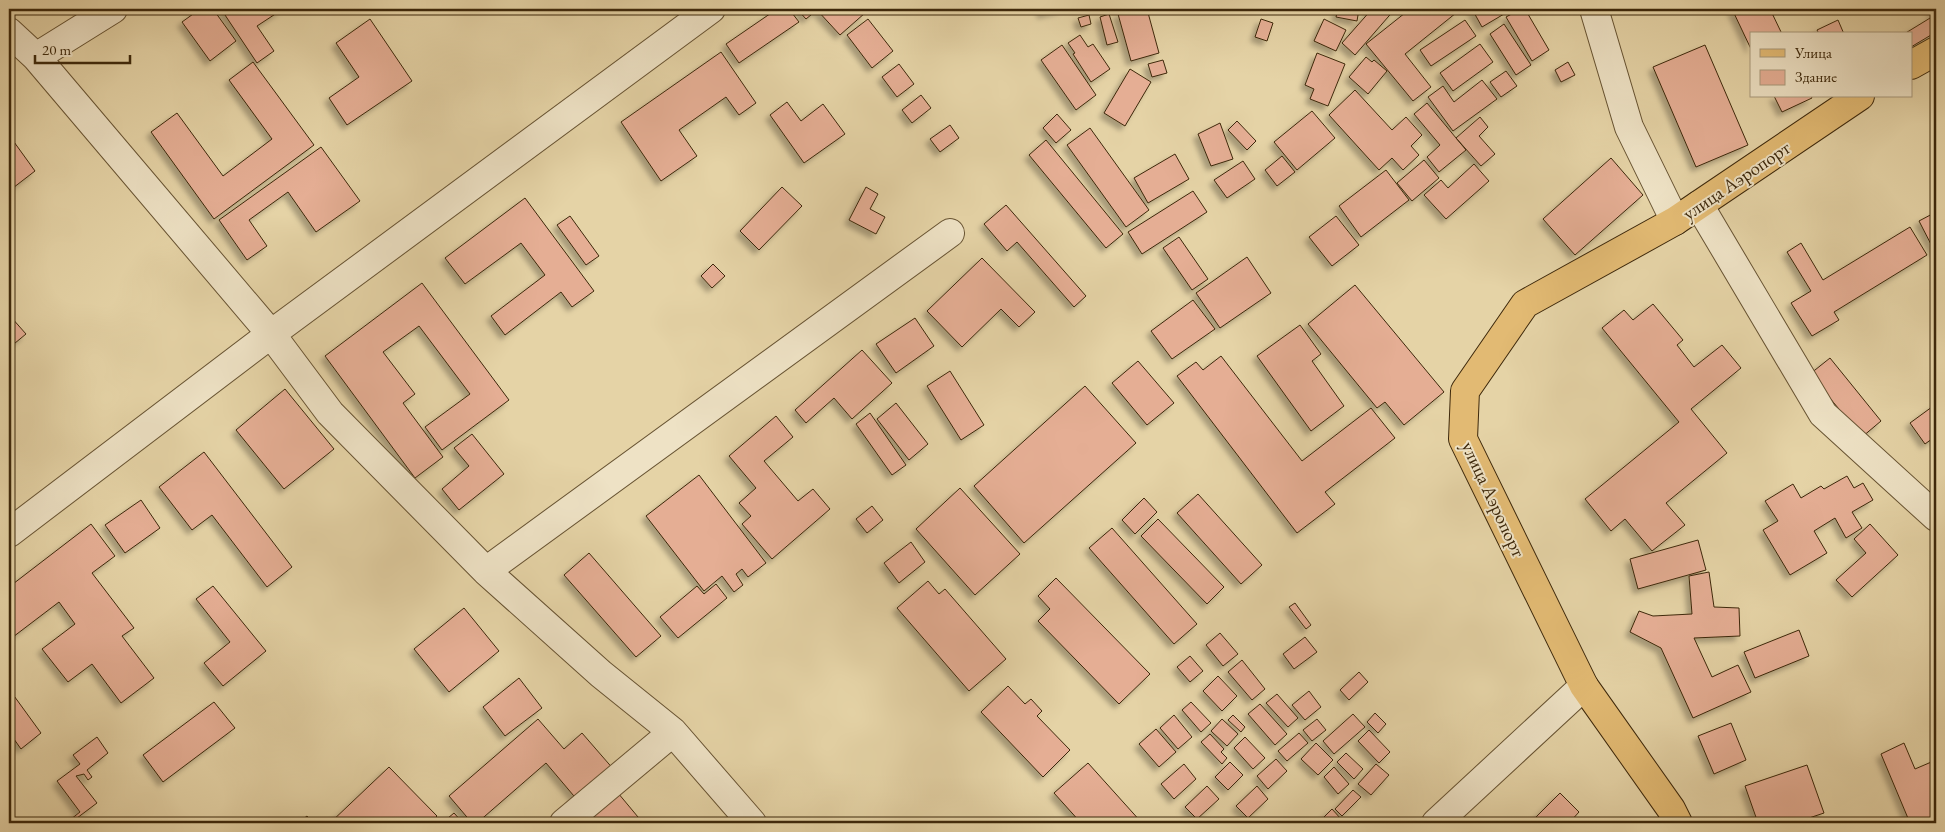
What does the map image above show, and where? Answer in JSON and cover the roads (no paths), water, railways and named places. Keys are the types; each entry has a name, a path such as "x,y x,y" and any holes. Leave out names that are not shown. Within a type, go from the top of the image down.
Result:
{"main road":[{"path":"1912,65 1936,51"},
{"name":"улица Аэропорт","path":"1678,823 1671,809 1584,686 1463,439 1465,391 1525,304 1675,221 1857,98"}],"street":[{"path":"36,57 113,9"},
{"path":"9,533 271,334 711,9"},
{"path":"1594,9 1629,127 1675,221"},
{"path":"9,32 36,57 271,334 330,413 486,571 601,674 673,732 752,823"},
{"path":"1699,205 1823,414 1936,517"},
{"path":"486,571 950,233"},
{"path":"1436,823 1584,686"},
{"path":"564,823 673,732"}]}
